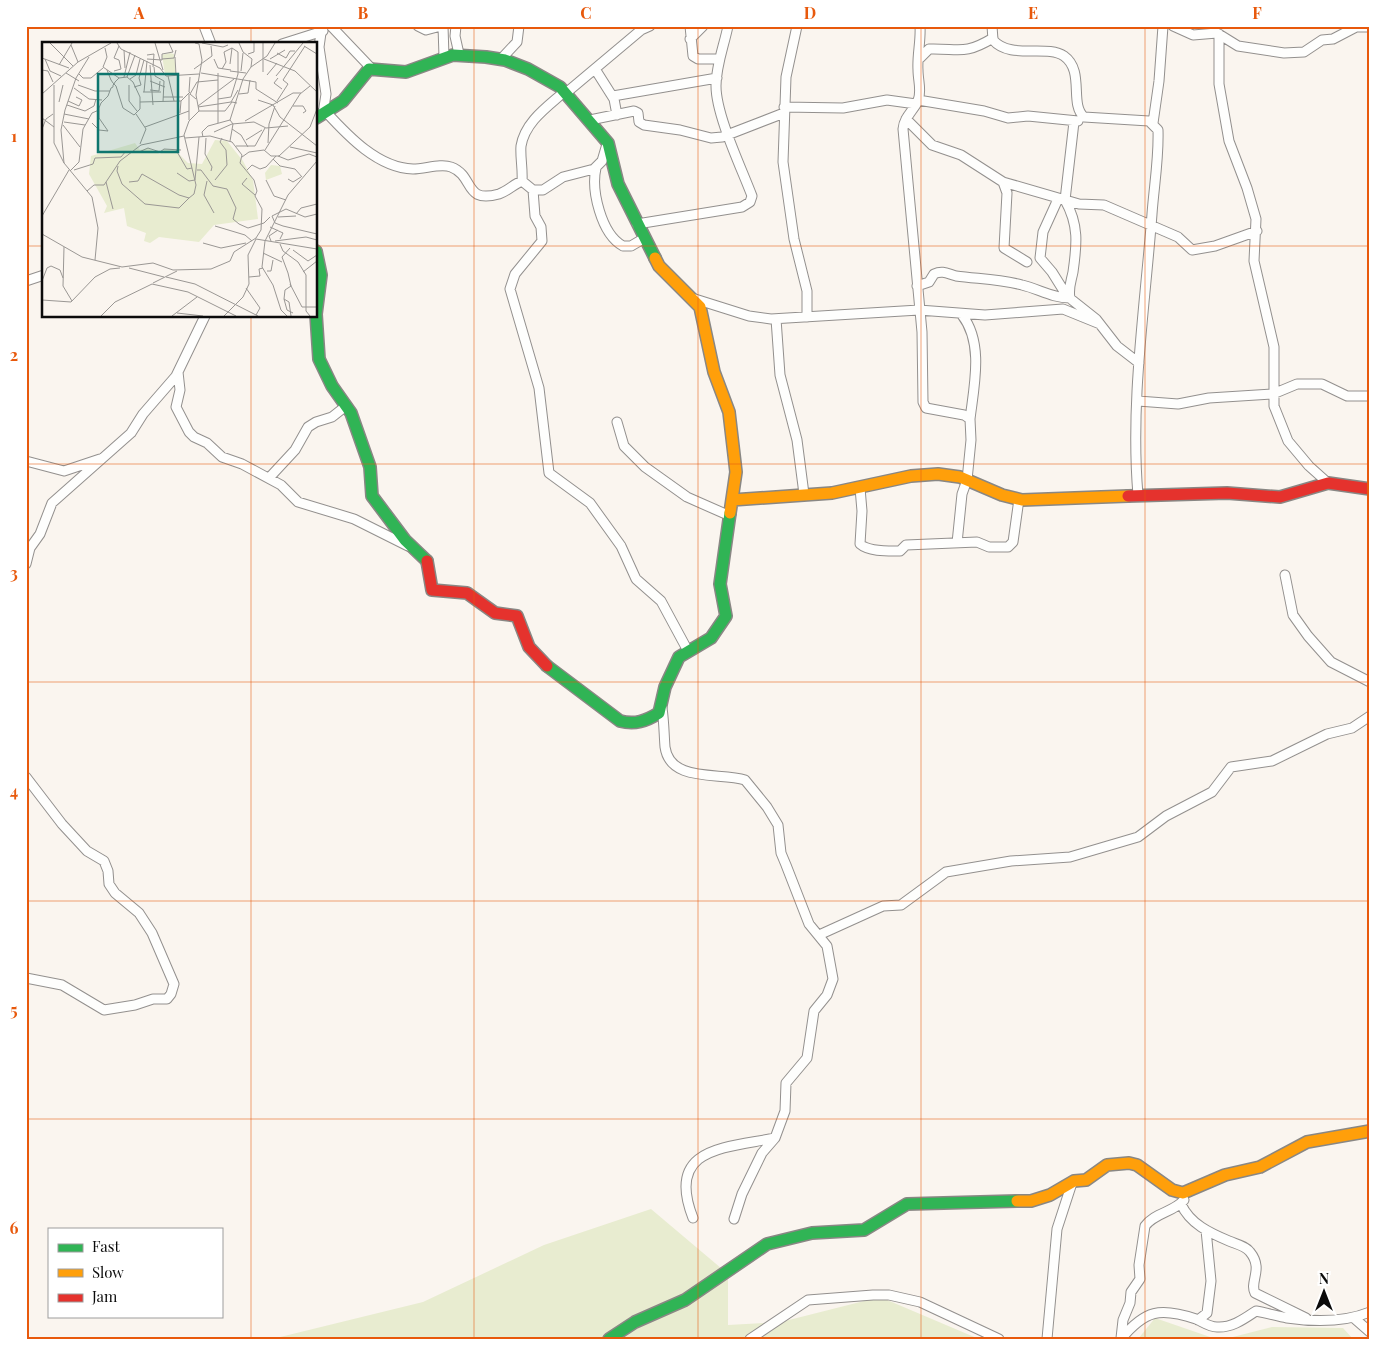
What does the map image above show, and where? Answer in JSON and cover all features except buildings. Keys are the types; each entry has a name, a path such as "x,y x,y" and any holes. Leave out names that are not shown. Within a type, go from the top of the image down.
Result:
{"street":[{"path":"204,26 210,42"},
{"path":"289,42 321,33 330,26 371,68 406,72 416,70 444,57 459,54 501,60 528,69 552,82 565,92 608,143 618,184 659,266 700,307 714,372 727,404 736,461 720,584 726,616 711,638 688,650 679,657 674,666 665,687 662,708 665,748 676,767 686,772 743,779 753,787 768,807 778,825 781,853 809,924 827,946 832,970 832,987 814,1010 807,1058 786,1083 785,1111 776,1138 762,1153 746,1186 734,1220"},
{"path":"418,26 426,30 442,26 444,57"},
{"path":"456,26 455,36 459,54"},
{"path":"501,60 515,44 519,26"},
{"path":"608,143 602,161 596,168 564,177 543,190 533,190 522,181 521,146 528,128 543,109 595,69 640,30 650,26"},
{"path":"690,26 690,39 694,58 719,59"},
{"path":"690,39 703,26"},
{"path":"637,224 742,206 750,202 752,196 718,98 717,78 719,59 728,26"},
{"path":"920,26 920,87 917,102 906,119 903,129 912,204 920,310 924,405 930,409 964,415 970,419"},
{"path":"992,26 994,42 1002,47 1058,53 1064,56 1069,61 1075,74 1079,112 1084,117 1153,123"},
{"path":"1138,495 1136,446 1139,363 1158,141 1158,130 1153,123 1160,81 1163,26"},
{"path":"1173,26 1194,35 1219,34 1238,46 1299,53 1309,50 1322,40 1333,39 1356,27 1370,27"},
{"path":"796,27 786,73 784,178 794,239 807,291 806,317"},
{"path":"321,33 319,47 326,94 322,114"},
{"path":"1219,34 1219,84 1229,141 1247,188 1256,219 1257,232 1254,261 1274,347 1273,394 1276,412 1288,441 1308,466 1328,482"},
{"path":"919,60 929,49 957,52 978,46 993,38"},
{"path":"322,114 343,101 362,74 371,68"},
{"path":"595,69 613,96 617,115"},
{"path":"613,96 717,78"},
{"path":"590,120 634,111 638,113 640,122 644,124 711,138 729,134 784,110 843,108 887,100 984,111 1008,118 1028,116 1074,122 1100,119"},
{"path":"322,114 378,159 395,166 413,169 450,166 464,177 474,194 483,196 499,194 522,181"},
{"path":"906,119 932,145 961,155 1003,182 1079,204 1104,205 1178,237 1190,249 1197,250 1257,232"},
{"path":"1074,122 1062,199 1045,228 1040,258 1070,298 1100,324 1117,346 1139,363"},
{"path":"596,168 596,200 607,227 623,246 631,246 644,238"},
{"path":"1003,182 1007,193 1004,248 1027,262"},
{"path":"533,190 535,216 541,227 542,241 515,274 510,289 539,388 549,473 590,503 621,546 636,579 661,601 688,650"},
{"path":"1062,199 1072,211 1076,229 1074,264 1069,286 1070,298"},
{"path":"318,260 321,275 318,298"},
{"path":"917,286 929,282 934,274 944,272 955,276 984,277 1016,283 1054,297 1070,298"},
{"path":"26,281 42,276"},
{"path":"694,299 749,316 776,319 920,310 962,315 998,314 1063,308 1100,324"},
{"path":"957,543 962,494 967,480 971,440 970,419 975,343 970,328 962,315"},
{"path":"26,564 30,548 40,534 52,503 131,433 143,414 178,372 204,318"},
{"path":"316,318 319,359 332,386 351,412 369,463 372,496 405,540 428,563 429,583 432,590 467,592 495,613 518,616 529,647 540,661 620,720 631,724 648,720 659,713 662,708"},
{"path":"776,319 780,375 797,440 804,494"},
{"path":"178,372 180,390 176,407 189,432 207,443 222,457 281,485 298,502 354,519 414,548"},
{"path":"1138,401 1178,404 1209,398 1273,394 1291,385 1304,384 1322,384 1347,396 1370,396"},
{"path":"269,478 295,450 308,427 316,422 332,417 346,406"},
{"path":"617,422 624,446 644,467 687,497 730,516"},
{"path":"26,461 64,471 103,458"},
{"path":"732,500 847,491 919,476 950,475 967,480 997,494 1019,499 1042,500 1227,493 1280,497 1328,482 1370,489"},
{"path":"860,488 862,530 859,540 862,546 899,551 906,545 977,542 994,548 1011,546 1019,499"},
{"path":"1285,575 1293,615 1318,649 1331,662 1370,682"},
{"path":"819,935 878,907 901,906 946,872 1011,860 1070,857 1138,837 1166,816 1212,792 1218,787 1231,767 1272,760 1327,734 1352,728 1370,716"},
{"path":"26,777 62,824 87,851 106,865 109,884 115,893 140,913 152,933 174,984 169,998 104,1010 62,985 26,978"},
{"path":"609,1339 635,1322 685,1300 743,1259 768,1244 812,1233 856,1232 864,1230 907,1204 990,1200 1024,1202 1050,1195 1072,1183 1086,1180 1107,1165 1129,1163 1137,1165 1178,1193 1194,1189 1225,1174 1260,1167 1294,1147 1307,1142 1370,1131"},
{"path":"693,1218 685,1189 687,1179 697,1158 710,1151 776,1138"},
{"path":"1047,1339 1057,1229 1072,1183"},
{"path":"1121,1339 1123,1320 1130,1303 1131,1292 1140,1279 1139,1265 1145,1226 1149,1221 1180,1204 1194,1189"},
{"path":"1180,1204 1190,1219 1206,1230 1250,1252 1257,1267 1253,1288 1255,1293 1311,1320"},
{"path":"1198,1320 1207,1313 1211,1281 1206,1230"},
{"path":"750,1339 808,1300 889,1295 920,1302 1000,1339"},
{"path":"1121,1339 1130,1328 1148,1314 1173,1312 1210,1326 1224,1327 1243,1321 1258,1311 1288,1318 1311,1320 1354,1318 1370,1312"},
{"path":"1354,1318 1370,1332"}],"green space":[{"path":"1212,26 1303,26 1276,29"},
{"path":"651,1209 728,1274 728,1325 781,1322 880,1297 979,1339 272,1339 423,1302 544,1245"},
{"path":"1155,1318 1216,1339 1138,1339"},
{"path":"1272,1327 1343,1328 1353,1339 1225,1339"}],"traffic: fast":[{"path":"318,117 343,101 369,69 406,72 453,55 505,60 528,69 560,87 608,143 618,184 655,258"},
{"path":"318,261 321,275 318,298"},
{"path":"316,318 319,359 332,386 351,413 370,467 372,496 405,540 427,561"},
{"path":"547,666 620,721 631,723 650,718 659,713 665,687 679,657 711,638 726,616 720,584 730,513"},
{"path":"609,1339 635,1322 685,1300 767,1244 812,1233 864,1230 907,1204 1017,1201"}],"traffic: slow":[{"path":"655,258 659,266 700,307 714,372 729,412 736,472 730,513"},
{"path":"732,500 832,493 911,476 938,474 960,477 1002,495 1022,500 1128,496"},
{"path":"1017,1201 1031,1201 1050,1195 1074,1181 1086,1180 1107,1165 1129,1163 1137,1165 1172,1190 1183,1193 1225,1175 1260,1167 1307,1142 1370,1131"}],"traffic: jam":[{"path":"1128,496 1227,493 1280,497 1328,483 1370,489"},
{"path":"427,561 432,590 467,593 495,613 517,616 529,647 547,666"}]}
